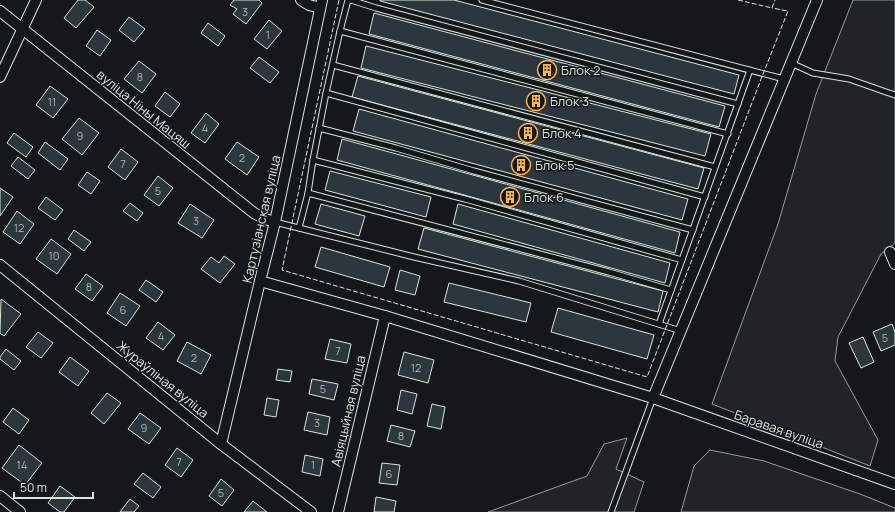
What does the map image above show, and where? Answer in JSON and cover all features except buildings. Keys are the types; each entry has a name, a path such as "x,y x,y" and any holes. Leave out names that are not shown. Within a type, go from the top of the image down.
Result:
{"street":[{"path":"0,77 36,0"},
{"path":"301,0 309,5 321,4"},
{"path":"654,398 817,0"},
{"name":"Картузіанская вуліца","path":"221,444 275,222 321,4"},
{"name":"вуліца Ніны Мацяш","path":"0,11 254,213 275,222"},
{"path":"890,252 895,264"},
{"name":"Жураўліная вуліца","path":"0,265 221,444 311,512"},
{"name":"Баравая вуліца","path":"260,282 385,316 654,398 895,484"},
{"name":"Авіяцыйная вуліца","path":"338,512 385,316"},
{"path":"0,496 20,512"}],"lane":[{"path":"299,228 308,193 326,93 348,0"},
{"path":"351,0 376,8 738,104"},
{"path":"482,0 784,79"},
{"path":"340,30 728,134"},
{"path":"791,63 813,73 849,79 895,95"},
{"path":"333,65 715,167"},
{"path":"659,324 750,70"},
{"path":"326,93 705,197"},
{"path":"319,128 693,230"},
{"path":"313,160 465,199 682,260"},
{"path":"308,193 609,272 671,290"},
{"path":"275,222 519,281 681,331"},
{"path":"611,512 654,398"}],"shaded area":[{"path":"853,0 895,0 895,243 881,254 838,337 835,361 878,440 870,466 712,404 778,224 816,94"},
{"path":"627,438 616,469 644,482 634,512 488,512 587,476 604,444"},
{"path":"710,450 764,461 860,494 895,508 895,512 681,512 694,466"}],"fence":[{"path":"339,0 282,270 647,377 788,11 772,8"},
{"path":"738,0 772,8 775,0"}],"place":[{"name":"Блок 2","path":"547,70"},
{"name":"Блок 3","path":"536,101"},
{"name":"Блок 4","path":"528,133"},
{"name":"Блок 5","path":"521,165"},
{"name":"Блок 6","path":"510,197"}]}
